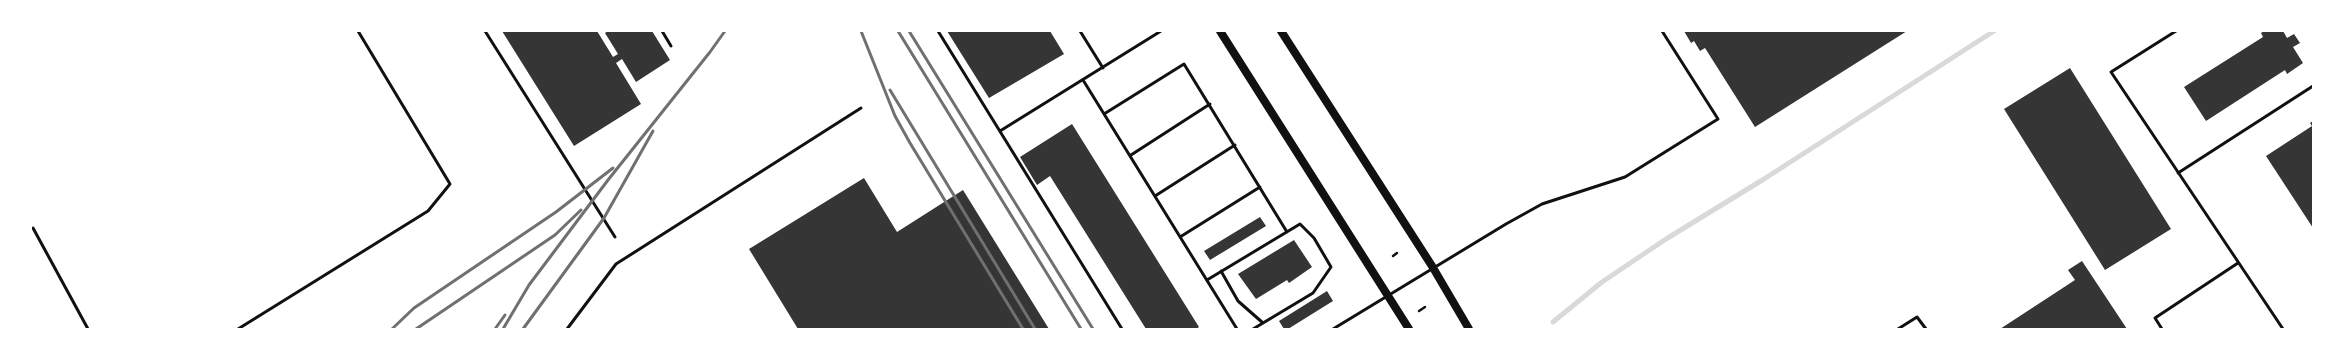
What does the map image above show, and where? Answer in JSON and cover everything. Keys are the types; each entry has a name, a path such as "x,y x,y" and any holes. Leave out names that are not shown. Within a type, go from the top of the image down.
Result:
{"main road":[{"path":"1220,31 1409,329"},
{"path":"1281,31 1432,266 1469,329"}],"lane":[{"path":"238,329 428,211 450,184 358,31"},
{"path":"485,31 615,237"},
{"path":"662,31 671,46"},
{"path":"938,31 1122,329"},
{"path":"1080,31 1103,68"},
{"path":"1000,131 1161,31"},
{"path":"1334,329 1388,296 1432,266 1542,204 1625,177 1718,119 1662,31"},
{"path":"2176,31 2111,72 2283,329"},
{"path":"1104,114 1184,64 1210,104 1287,232"},
{"path":"1083,80 1238,329"},
{"path":"2178,173 2313,86"},
{"path":"1131,155 1210,104"},
{"path":"567,329 616,264 861,108"},
{"path":"1155,196 1235,145"},
{"path":"1180,237 1260,186"},
{"path":"1207,280 1300,224 1314,238 1331,267 1313,293 1253,329"},
{"path":"32,227 88,329"},
{"path":"2162,329 2155,318 2238,263"},
{"path":"1221,271 1238,300 1263,324"},
{"path":"1898,329 1917,317 1926,329"}],"path":[{"path":"1393,256 1397,253"},
{"path":"1419,311 1425,307"}],"building":[{"path":"502,31 597,31 613,57 618,54 605,33 608,31 652,31 670,60 636,82 622,59 616,63 641,104 574,146"},
{"path":"947,31 1050,31 1064,54 989,98"},
{"path":"1684,31 1907,31 1755,127 1705,48 1700,51 1694,41 1691,43"},
{"path":"2264,31 2283,31 2287,38 2294,34 2300,43 2293,47 2303,63 2287,74 2285,70 2206,121 2184,87 2263,37 2261,33"},
{"path":"2070,68 2171,229 2105,270 2004,109"},
{"path":"2313,121 2313,228 2266,156 2312,126 2310,123"},
{"path":"1072,124 1199,327 1196,329 1146,329 1050,176 1037,185 1020,157"},
{"path":"864,178 897,232 963,190 1049,329 798,329 749,249"},
{"path":"1260,217 1266,226 1210,260 1204,251"},
{"path":"1294,240 1312,267 1289,283 1287,280 1256,299 1238,274"},
{"path":"2082,261 2127,329 2000,329 2075,280 2068,270"},
{"path":"1327,291 1333,301 1288,329 1284,329 1279,321"}],"waterway":[{"path":"1553,322 1602,282 1666,239 1764,179 1994,31"}],"railway":[{"path":"503,329 529,285 608,180 725,31"},
{"path":"861,31 895,116 1023,329"},
{"path":"898,31 1081,329"},
{"path":"909,31 1093,329"},
{"path":"890,90 1035,329"},
{"path":"523,329 604,218 653,131"},
{"path":"392,329 414,308 556,212 613,168"},
{"path":"416,329 555,235 581,210"},
{"path":"495,329 505,315"}]}
